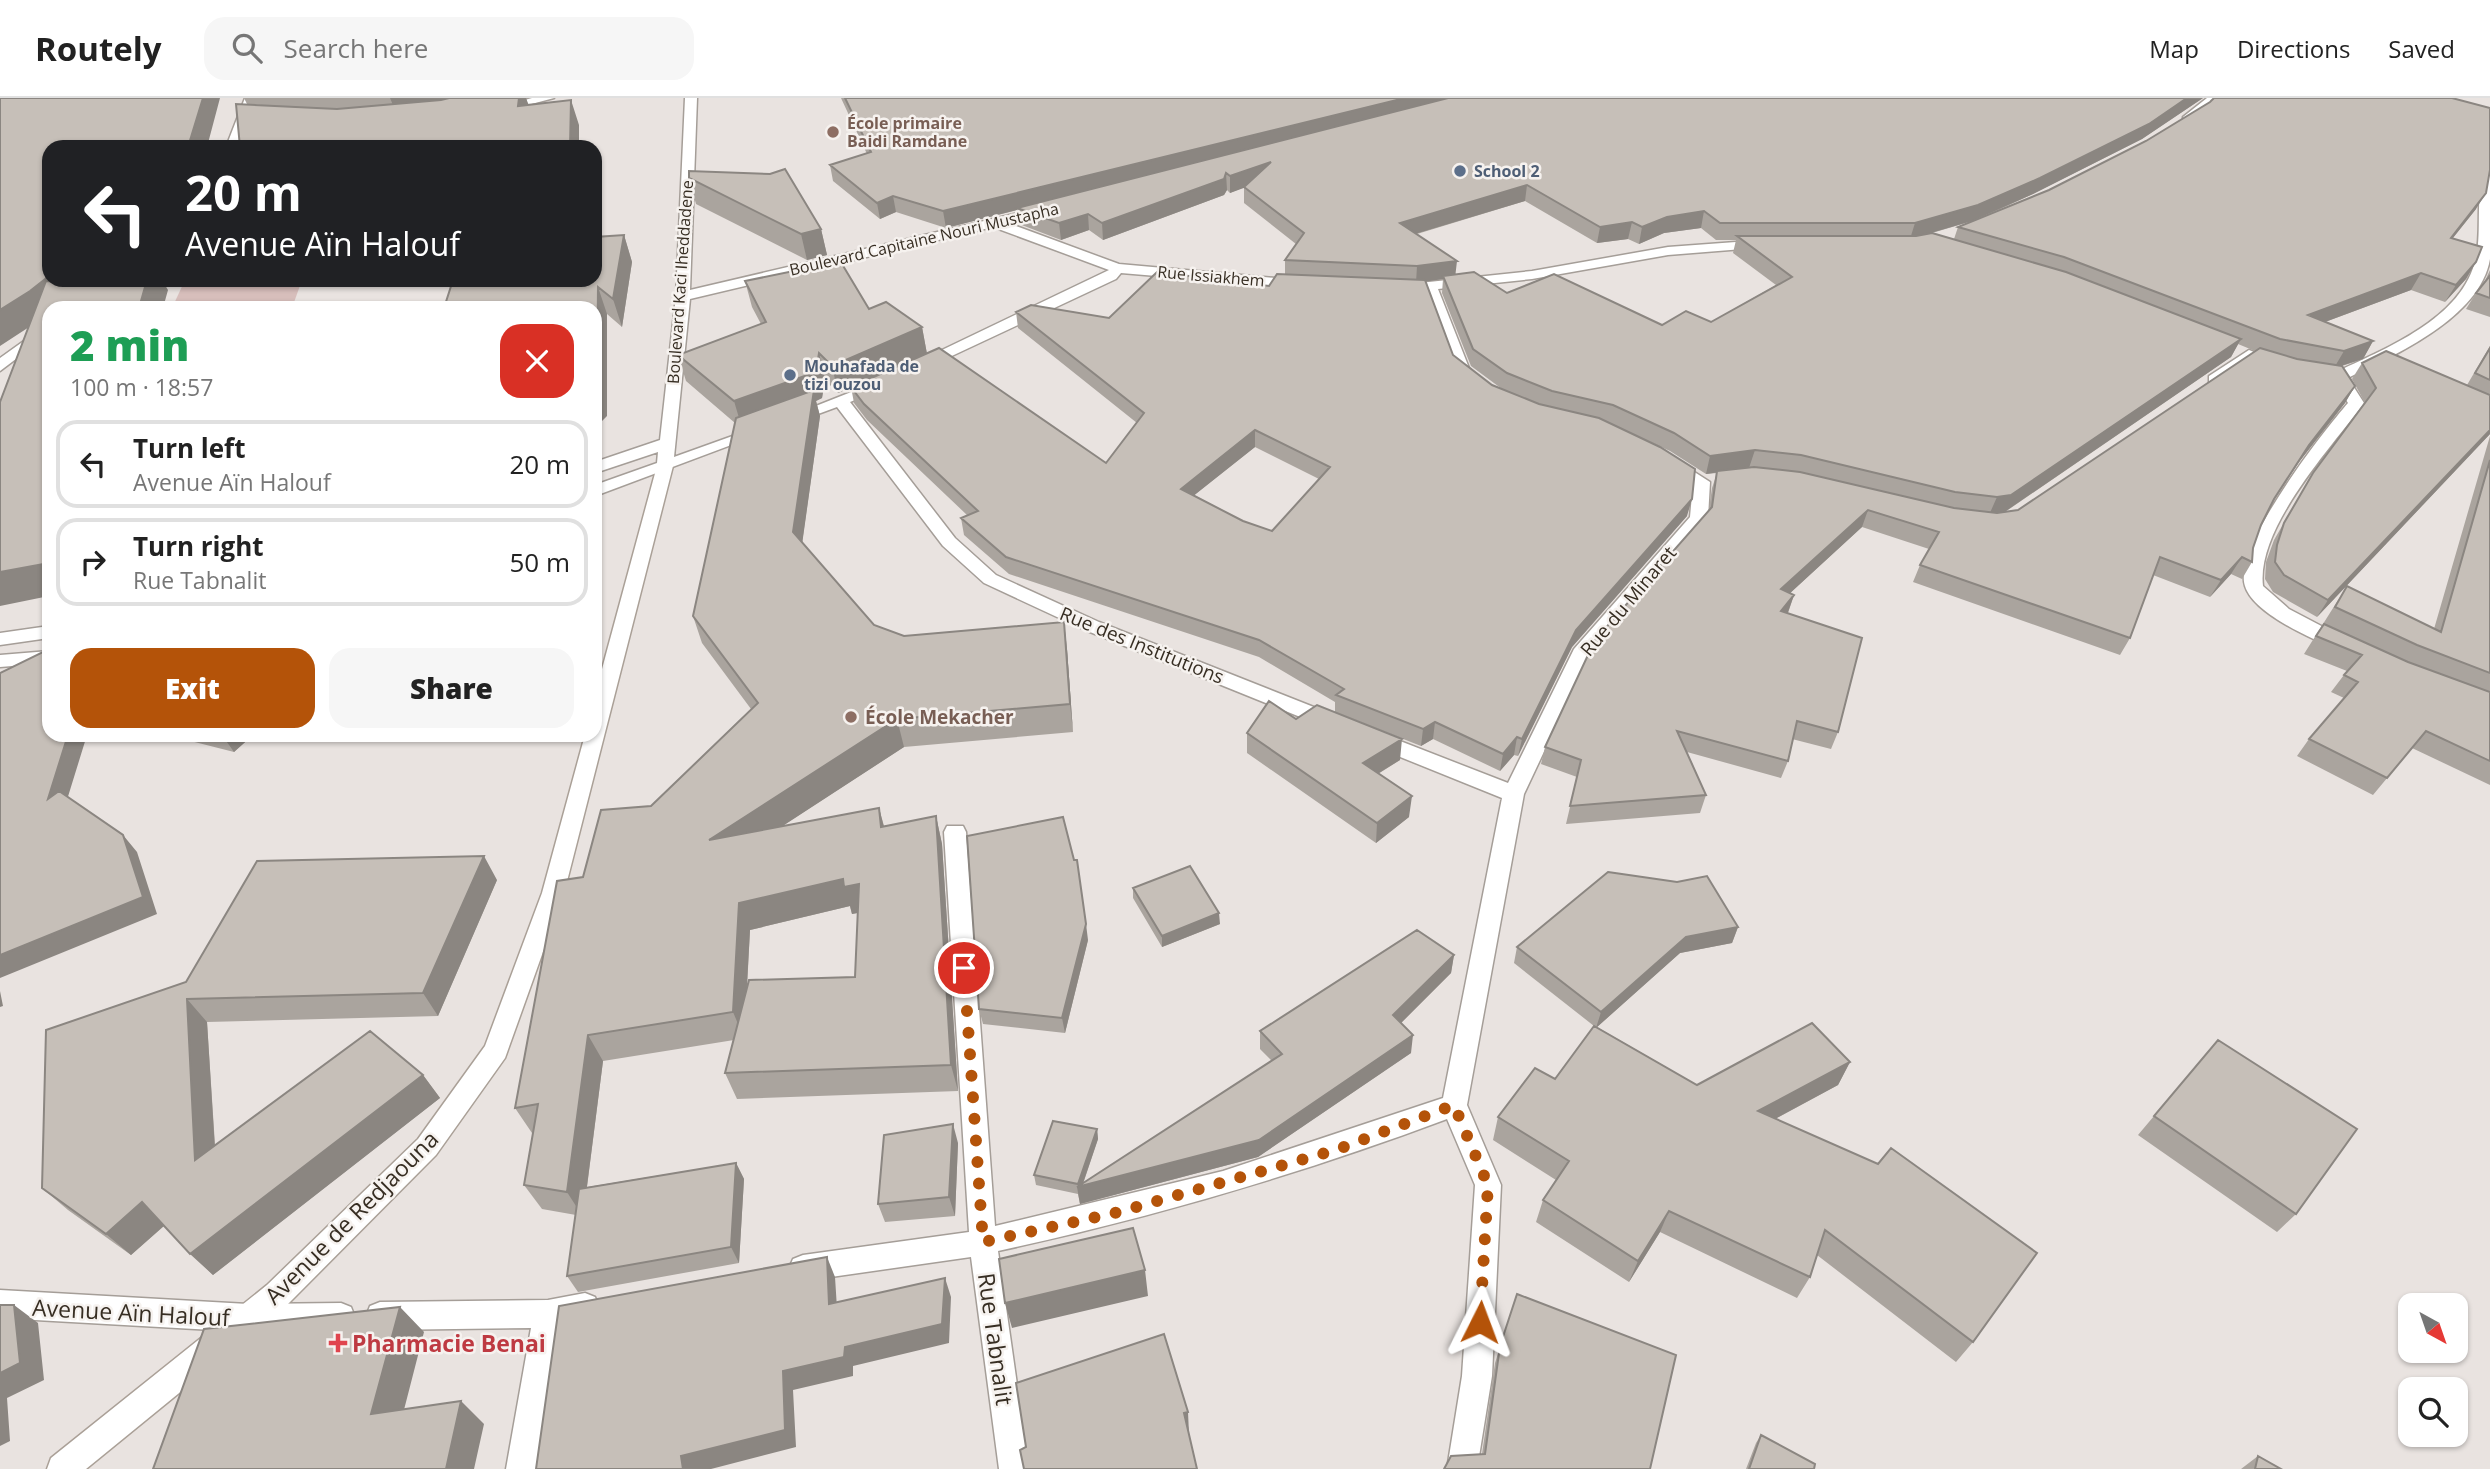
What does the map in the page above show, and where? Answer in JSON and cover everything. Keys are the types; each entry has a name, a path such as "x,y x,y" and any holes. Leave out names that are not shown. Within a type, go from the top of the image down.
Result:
{"street":[{"path":"237,140 248,123 251,98"},
{"path":"487,111 548,98"},
{"name":"Boulevard Kaci Iheddadene","path":"665,466 683,296 691,98"},
{"path":"2175,128 2214,98"},
{"path":"2367,655 2329,639 2268,603 2253,586 2252,566 2264,536 2314,458 2336,424 2356,404 2334,375 2383,361 2468,295 2482,263 2486,188 2490,176"},
{"name":"Boulevard Capitaine Nouri Mustapha","path":"683,296 1057,208"},
{"name":"Rue Issiakhem","path":"995,223 1117,268 1307,285"},
{"path":"1389,289 1430,288 1532,275 1668,251 1772,244"},
{"path":"913,370 1111,276 1117,268"},
{"path":"1430,288 1462,370 1489,390"},
{"path":"0,366 42,333"},
{"path":"2204,386 2255,357 2226,346"},
{"path":"602,488 888,382"},
{"name":"Rue des Institutions","path":"841,401 949,542 990,579 1091,626 1513,794"},
{"path":"602,466 667,443"},
{"path":"1651,451 1702,482 1726,479"},
{"name":"Avenue de Redjaouna","path":"602,707 665,466"},
{"name":"Rue du Minaret","path":"1454,1105 1513,794 1581,653 1699,518 1702,482"},
{"path":"0,639 42,633"},
{"path":"0,661 42,658"},
{"name":"Avenue de Redjaouna","path":"62,1469 277,1295 428,1147 496,1051 553,893 593,742"},
{"name":"Rue Tabnalit","path":"955,832 983,1242 1014,1469"},
{"path":"772,1273 983,1242 1115,1213 1336,1150 1454,1105 1488,1185 1477,1376 1462,1469"},
{"name":"Avenue Aïn Halouf","path":"0,1304 248,1318 548,1314 614,1302"},
{"path":"521,1469 548,1314"}],"shaded area":[{"path":"182,287 300,287 294,301 175,301"}],"building":[{"path":"0,98 203,98 190,140 42,140 42,282 0,310"},
{"path":"519,98 518,106 571,100 570,140 239,140 236,104 337,109 441,100"},
{"path":"845,98 1405,98 943,211 893,196 877,203 830,165 871,152"},
{"path":"1448,98 2187,98 2149,124 2040,178 1978,205 1915,223 1720,223 1704,211 1667,217 1642,227 1632,222 1600,227 1527,185 1400,223 1457,261 1417,266 1285,260 1304,233 1244,187 1271,162 1230,176 1226,173 1224,179 1102,223 1088,214 1059,223 1017,208"},
{"path":"2214,98 2452,98 2490,108 2490,170 2486,193 2451,238 2482,247 2476,262 2456,285 2421,273 2308,315 2373,341 2344,351 2280,339 2064,257 1958,227 2049,190 2146,141"},
{"path":"785,169 821,229 801,234 689,178 689,171 770,174"},
{"path":"1932,233 2066,272 2241,339 2011,495 1997,497 1955,492 1801,455 1755,450 1710,456 1674,433 1613,405 1552,391 1507,373 1473,349 1443,276 1474,272 1507,293 1554,274 1662,325 1686,311 1711,322 1792,277 1737,236 1916,236"},
{"path":"624,235 613,299 598,287 602,287 602,237"},
{"path":"828,264 842,264 869,309 886,302 922,327 832,366 819,353 816,372 734,401 678,355 766,322 745,281"},
{"path":"1157,272 1269,286 1277,274 1425,280 1453,355 1492,385 1539,404 1599,418 1660,447 1695,469 1692,499 1576,630 1522,739 1517,737 1503,754 1435,722 1423,729 1336,695 1344,689 1259,640 1006,557 961,518 978,511 864,404 851,387 939,348 1106,463 1144,413 1016,312 1031,305 1109,318","holes":["1255,430 1330,467 1272,531 1243,521 1181,489"]},
{"path":"2490,275 2490,298 2476,293"},
{"path":"44,287 145,287 141,301 42,301 42,564 0,572 0,402"},
{"path":"451,287 598,287 598,301 446,301"},
{"path":"2260,348 2297,359 2342,366 2355,386 2309,445 2274,499 2261,525 2253,548 2252,562 2242,557 2221,580 2160,557 2130,638 1920,565 1939,532 1868,510 1781,589 1794,595 1781,611 1862,638 1838,732 1797,721 1788,761 1677,731 1706,795 1570,806 1581,760 1545,747 1595,640 1712,507 1717,471 1754,467 1800,472 1954,508 1997,513 2018,510"},
{"path":"2490,348 2490,380 2475,373"},
{"path":"2386,351 2490,395 2490,430 2328,600 2284,575 2275,562 2277,545 2284,523 2313,473 2376,388 2362,363"},
{"path":"814,390 793,532 874,625 904,636 1064,622 1070,704 897,719 709,840 879,808 881,827 936,816 951,1065 725,1073 749,980 855,977 859,884 844,887 843,879 739,903 733,1012 588,1035 567,1192 524,1185 538,1104 515,1108 557,881 583,877 601,810 651,806 758,703 693,616 736,418"},
{"path":"2490,460 2490,673 2417,645 2335,607 2347,586 2441,632"},
{"path":"2324,624 2408,662 2490,692 2490,761 2426,731 2387,778 2309,739 2358,682 2344,675 2362,655 2316,636"},
{"path":"42,652 42,742 66,742 48,799 59,791 123,835 143,897 0,955 0,673"},
{"path":"1269,701 1296,719 1317,705 1402,739 1363,763 1412,796 1377,823 1247,733"},
{"path":"1063,817 1074,860 1077,860 1086,924 1062,1018 979,1009 967,836"},
{"path":"484,856 423,993 187,999 195,1160 370,1031 423,1075 190,1254 142,1202 106,1234 42,1188 46,1030 186,982 257,861"},
{"path":"1190,866 1219,913 1162,936 1133,888"},
{"path":"1608,872 1677,882 1707,876 1738,927 1686,937 1601,1012 1517,947"},
{"path":"1417,930 1454,955 1393,1015 1413,1035 1259,1140 1077,1187 1282,1054 1260,1031"},
{"path":"1812,1023 1850,1062 1758,1111 1878,1164 1891,1148 2037,1253 1973,1342 1825,1230 1810,1277 1669,1211 1638,1261 1543,1200 1569,1161 1498,1117 1535,1068 1555,1079 1594,1026 1697,1085"},
{"path":"2218,1040 2357,1129 2296,1214 2154,1116"},
{"path":"1053,1121 1097,1129 1078,1184 1034,1175"},
{"path":"953,1124 949,1197 878,1204 884,1135"},
{"path":"736,1163 731,1247 567,1276 579,1189"},
{"path":"1133,1228 1145,1270 1005,1303 999,1259"},
{"path":"827,1257 829,1304 945,1278 942,1324 845,1347 844,1357 783,1371 785,1430 681,1456 683,1469 536,1469 559,1306"},
{"path":"1517,1294 1676,1355 1650,1469 1444,1469 1451,1456 1485,1454 1500,1346"},
{"path":"0,1305 14,1305 20,1363 0,1373"},
{"path":"400,1307 371,1414 461,1401 446,1469 153,1469 204,1329"},
{"path":"1164,1334 1188,1412 1184,1413 1197,1469 1024,1469 1020,1450 1026,1447 1016,1383"},
{"path":"1761,1435 1815,1464 1814,1469 1749,1469"},
{"path":"2258,1456 2281,1469 2255,1469"}],"place":[{"name":"École primaire Baidi Ramdane","path":"833,132"},
{"name":"School 2","path":"1460,171"},
{"name":"Mouhafada de tizi ouzou","path":"790,375"},
{"name":"École Mekacher","path":"851,717"},
{"name":"Pharmacie Benai","path":"338,1343"}],"route":[{"path":"964,968 983,1242 1115,1213 1336,1150 1454,1105 1488,1185 1480,1322"}]}
